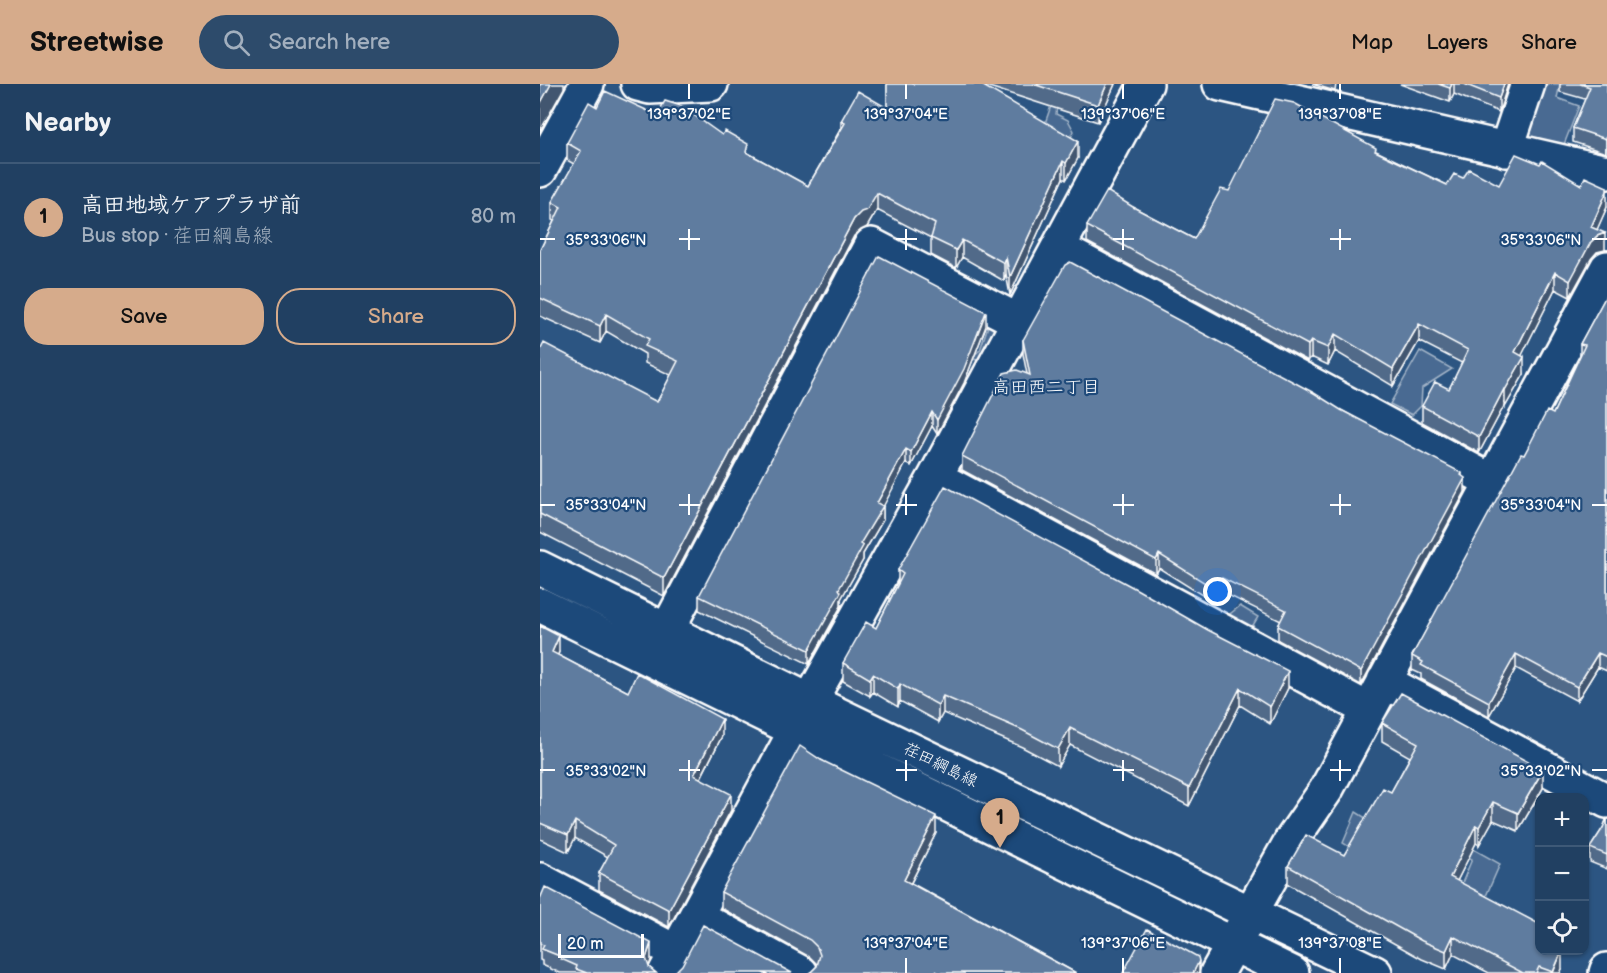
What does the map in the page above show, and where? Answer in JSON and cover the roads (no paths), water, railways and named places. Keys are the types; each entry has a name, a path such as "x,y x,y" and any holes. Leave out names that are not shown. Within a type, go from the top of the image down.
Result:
{"street":[{"path":"540,170 587,84"},
{"path":"638,84 650,87 711,84"},
{"path":"540,880 675,965 696,916 1146,84"},
{"path":"1220,84 1607,172"},
{"path":"1506,150 1528,84"},
{"path":"666,632 871,245 1018,321"},
{"path":"1058,248 1493,482"},
{"path":"1217,973 1291,841 1326,790 1606,271"},
{"path":"935,477 1369,710"},
{"name":"荏田綱島線","path":"540,568 666,632 803,716 1292,973"},
{"name":"荏田綱島線","path":"541,607 803,716 1250,913 1375,973"},
{"path":"1384,681 1607,801"},
{"path":"696,916 801,973"}],"place":[{"name":"高田地域ケアプラザ前","path":"1000,848"}],"district":[{"name":"高田西二丁目","path":"1046,387"}]}
